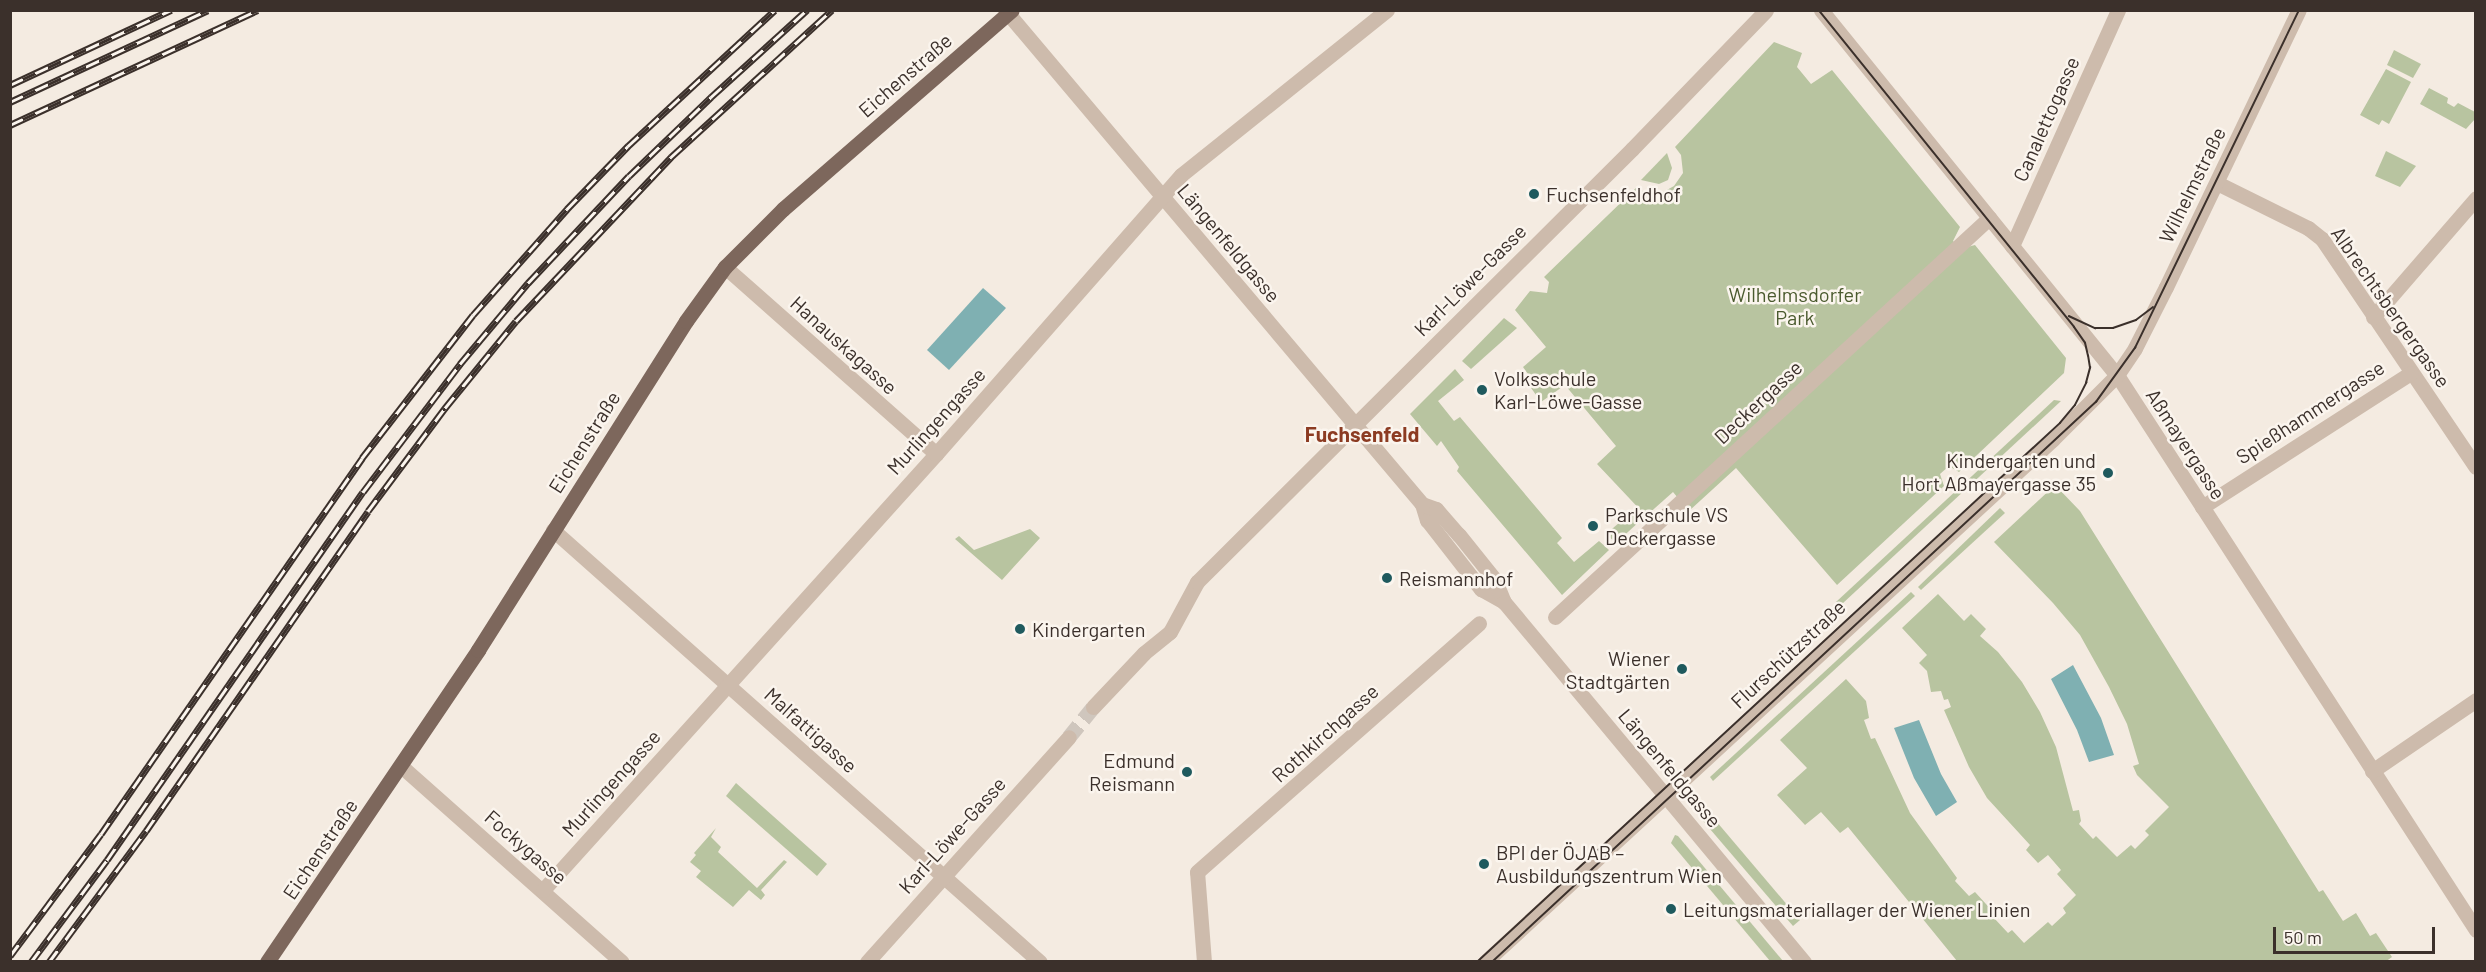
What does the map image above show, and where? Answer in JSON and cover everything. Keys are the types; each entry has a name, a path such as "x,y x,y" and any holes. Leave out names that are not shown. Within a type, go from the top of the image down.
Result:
{"main road":[{"name":"Eichenstraße","path":"267,962 478,650 686,321 725,267 783,209 1008,12"}],"street":[{"name":"Murlingengasse","path":"543,890 936,454 1181,176 1387,10"},
{"name":"Karl-Löwe-Gasse","path":"1093,707 1144,653 1170,632 1197,582 1632,149 1766,10"},
{"name":"Aßmayergasse","path":"1821,10 2117,375 2475,930"},
{"name":"Canalettogasse","path":"2012,246 2118,10"},
{"name":"Wilhelmstraße","path":"2117,375 2140,338 2299,10"},
{"name":"Längenfeldgasse","path":"1008,12 1422,504 1427,520 1481,589 1503,602 1803,962"},
{"name":"Albrechtsbergergasse","path":"2217,183 2308,228 2322,239 2475,467"},
{"path":"2373,317 2475,198"},
{"name":"Deckergasse","path":"1555,617 1989,218"},
{"name":"Hanauskagasse","path":"725,267 936,454"},
{"name":"Spießhammergasse","path":"2202,507 2411,373"},
{"name":"Flurschützstraße","path":"1485,962 2052,440 2117,375"},
{"name":"Malfattigasse","path":"553,530 1040,962"},
{"name":"Rothkirchgasse","path":"1204,962 1197,872 1479,623"},
{"path":"2372,771 2475,700"},
{"name":"Karl-Löwe-Gasse","path":"867,962 1068,737"},
{"name":"Fockygasse","path":"401,766 622,962"}],"green space":[{"name":"Wilhelmsdorfer Park","path":"1774,42 1802,53 1797,67 1811,84 1832,70 1960,227 1953,241 1960,249 1975,245 2066,358 2064,373 1959,472 1949,466 1940,474 1944,486 1837,585 1736,468 1689,511 1673,492 1646,516 1597,464 1616,446 1565,385 1541,402 1524,378 1528,374 1523,367 1546,347 1515,310 1530,291 1547,293 1549,282 1544,277 1637,187 1644,192 1658,195 1674,186 1683,173 1681,155 1675,147"},
{"path":"2394,50 2421,64 2413,78 2387,65"},
{"path":"2386,69 2411,82 2389,124 2382,120 2379,125 2360,115"},
{"path":"2429,88 2448,98 2447,103 2454,107 2458,103 2475,112 2475,119 2466,129 2420,104"},
{"path":"2386,151 2416,166 2400,187 2375,176"},
{"path":"1667,153 1672,168 1668,180 1659,184 1641,180"},
{"path":"1504,318 1517,328 1471,369 1462,361"},
{"path":"1455,369 1464,380 1438,401 1454,421 1460,417 1562,538 1557,543 1574,562 1599,541 1609,550 1562,595 1457,471 1459,467 1441,441 1437,446 1410,414"},
{"path":"2054,400 2061,401 1842,604 1836,602"},
{"path":"2055,485 2080,511 2319,892 2323,890 2343,921 2356,913 2370,936 2376,933 2392,957 2385,962 1957,961 1848,827 1840,833 1821,812 1805,825 1777,795 1807,768 1780,740 1846,679 1866,701 1869,718 1864,720 1871,739 1875,738 1910,813 1957,878 1955,881 1969,896 1975,892 1996,915 1994,918 2008,933 2012,930 2024,943 2048,922 2052,926 2066,913 2063,908 2076,895 2057,874 2061,870 2048,855 2038,863 2026,850 2030,845 1987,798 1969,767 1944,710 1951,707 1948,699 1944,700 1941,691 1931,692 1927,671 1919,663 1927,655 1902,628 1938,594 1964,621 1971,614 1986,629 1980,636 1998,652 2022,682 2040,712 2056,747 2073,811 2079,810 2081,821 2079,824 2093,839 2096,836 2117,857 2131,845 2135,849 2149,835 2145,831 2169,807 2137,775 2133,766 2139,764 2127,724 2109,687 2080,635 2053,603 1994,542"},
{"path":"2000,508 2005,513 1921,590 1918,587"},
{"path":"1633,511 1641,520 1616,543 1606,534"},
{"path":"1030,529 1040,538 1002,580 955,539 959,536 974,550"},
{"path":"1911,592 1915,596 1713,781 1710,777"},
{"path":"736,783 827,864 817,876 726,796"},
{"path":"1705,808 1800,920 1793,926 1698,815"},
{"path":"716,828 711,837 721,847 718,852 757,888 784,860 787,862 761,890 765,895 761,900 749,890 733,907 696,877 701,871 690,862 696,855 694,853"},
{"path":"1675,835 1783,961 1770,961 1671,843"}],"water":[{"path":"983,288 1006,308 949,370 927,350"},
{"path":"2073,665 2101,718 2114,755 2089,762 2077,730 2051,679"},
{"path":"1919,720 1941,774 1957,802 1936,816 1914,778 1894,728"}],"tunnel":[{"path":"1069,737 1093,707"}],"tram line":[{"path":"1477,962 2060,423 2075,405 2086,383 2090,368 2088,356 2085,343 2074,327 1818,10"},
{"path":"1492,962 2096,402 2135,348 2299,10"},
{"path":"2069,316 2095,328 2113,328 2136,320 2153,307"}],"railway":[{"path":"10,85 171,10"},
{"path":"10,102 208,10"},
{"path":"10,125 258,10"},
{"path":"10,956 101,834 362,458 473,315 567,209 628,146 775,10"},
{"path":"31,962 107,860 363,492 460,364 528,283 629,176 711,97 807,10"},
{"path":"49,962 146,831 368,511 445,408 516,321 671,157 832,10"}],"place":[{"name":"Fuchsenfeldhof","path":"1534,194"},
{"name":"Volksschule Karl-Löwe-Gasse","path":"1482,390"},
{"name":"Kindergarten und Hort Aßmayergasse 35","path":"2108,473"},
{"name":"Parkschule VS Deckergasse","path":"1593,526"},
{"name":"Reismannhof","path":"1387,578"},
{"name":"Kindergarten","path":"1020,629"},
{"name":"Wiener Stadtgärten","path":"1682,669"},
{"name":"Edmund Reismann","path":"1187,772"},
{"name":"BPI der ÖJAB – Ausbildungszentrum Wien","path":"1484,864"},
{"name":"Leitungsmateriallager der Wiener Linien","path":"1671,909"}],"district":[{"name":"Fuchsenfeld","path":"1362,434"}]}
